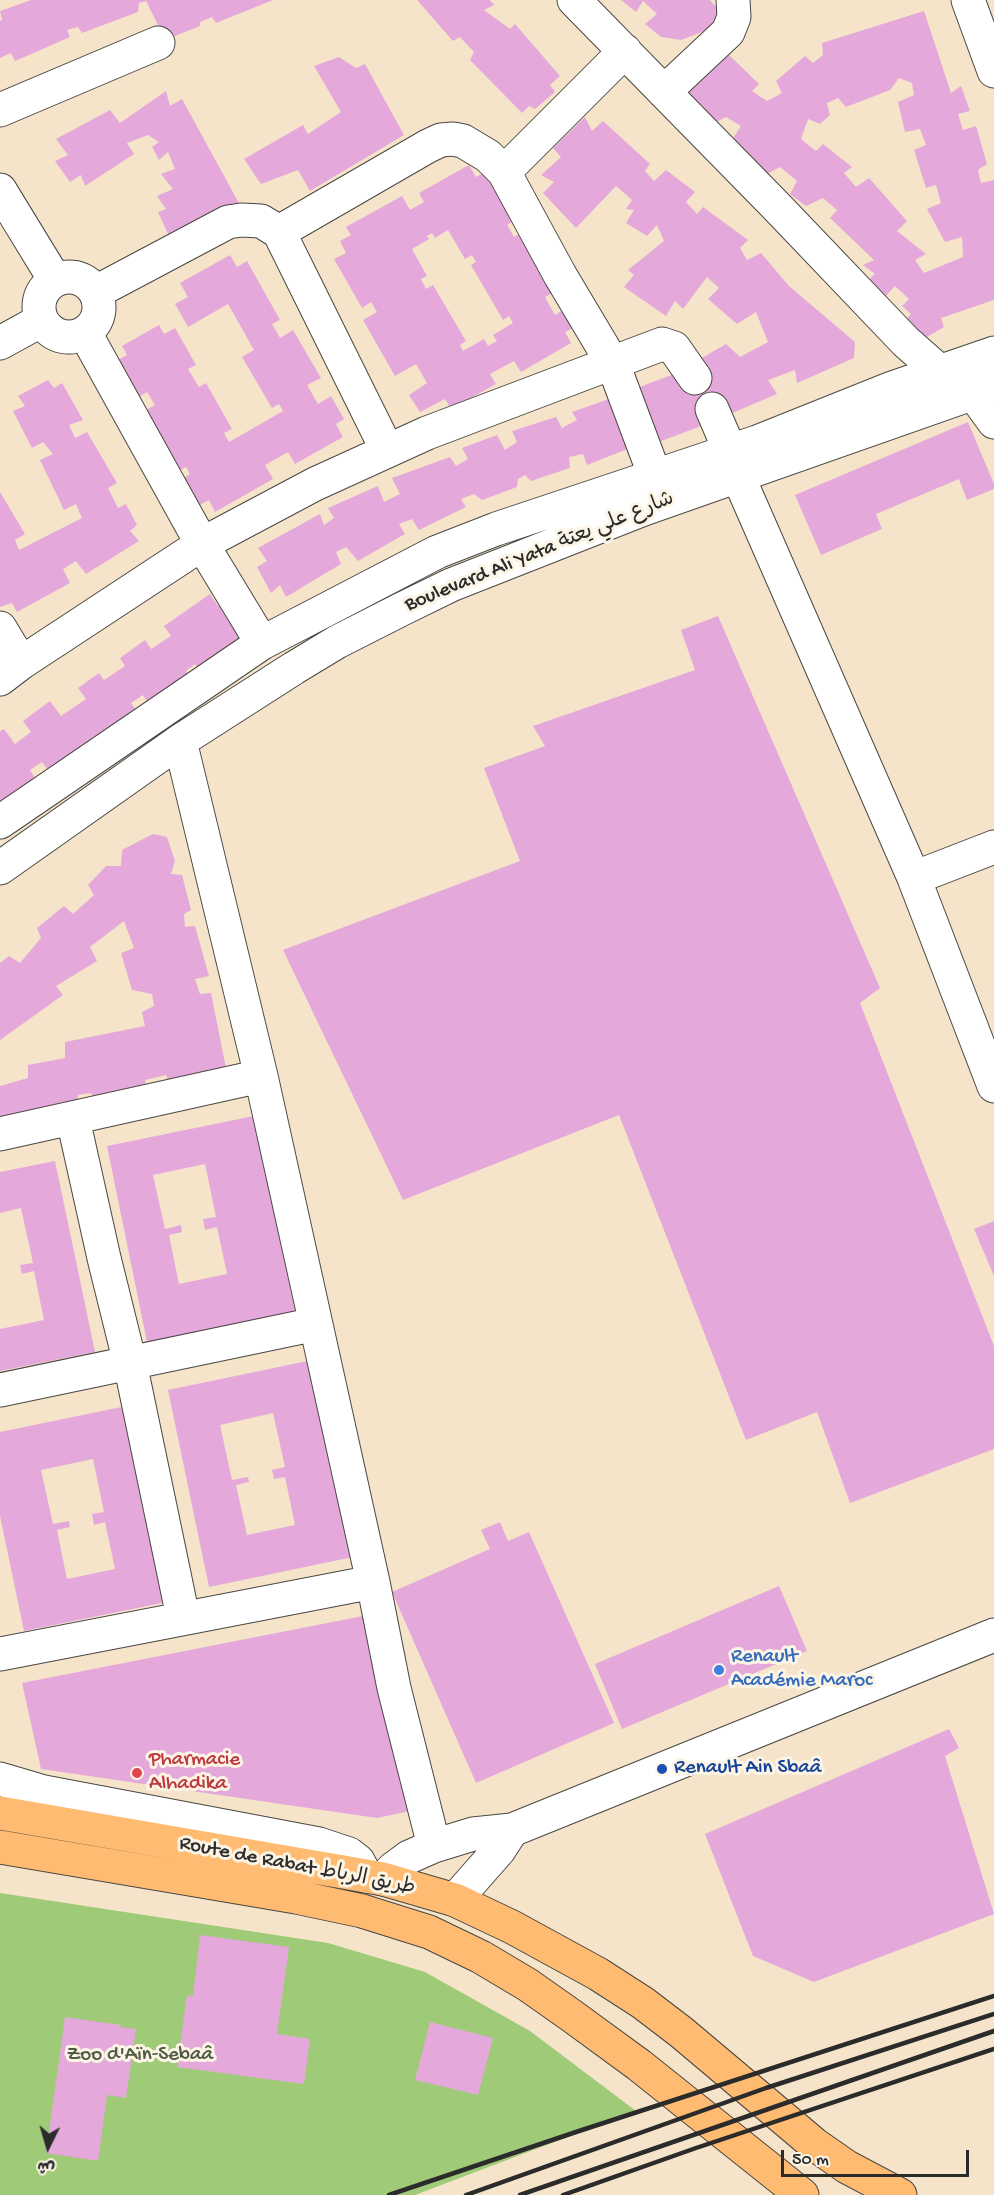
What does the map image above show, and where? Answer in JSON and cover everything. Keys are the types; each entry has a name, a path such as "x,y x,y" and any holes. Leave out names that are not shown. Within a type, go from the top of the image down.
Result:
{"main road":[{"name":"Route de Rabat طريق الرباط","path":"0,1813 374,1878 455,1900 512,1927 588,1969 643,2003 681,2032 814,2144 847,2167 900,2195"},
{"name":"Route de Rabat طريق الرباط","path":"0,1847 296,1897 362,1911 438,1936 481,1957 572,2016 639,2065 802,2195"}],"street":[{"path":"574,0 906,342 939,372 984,390 994,422"},
{"path":"664,92 728,32 734,17 733,0"},
{"path":"968,0 994,71"},
{"path":"0,110 158,43"},
{"path":"504,172 625,51"},
{"path":"279,232 441,140 463,141 488,156 504,172 560,275 613,364 655,476"},
{"path":"0,190 55,280"},
{"path":"96,292 228,222 241,220 261,222 279,232 387,450"},
{"path":"74,277 90,285 96,292 100,303 99,315 94,325 86,333 78,336 61,336 53,333 42,320 39,302 48,286 55,280 74,277"},
{"path":"0,343 42,320"},
{"path":"86,333 202,544 262,643"},
{"path":"0,628 11,671 202,544 315,484 387,450 479,412 662,344 674,348 695,378"},
{"name":"Boulevard Ali Yata شارع علي يعتة","path":"0,868 180,741 337,642 451,585 644,509 734,464 757,442 892,388 994,353"},
{"name":"Boulevard Ali Yata شارع علي يعتة","path":"0,822 262,643 437,552 496,529 655,476 734,464 984,390"},
{"path":"712,409 914,878 994,1086"},
{"path":"180,741 261,1076 373,1582 394,1688 434,1846"},
{"path":"914,878 994,847"},
{"path":"0,1134 261,1076"},
{"path":"73,1119 130,1363 183,1617"},
{"path":"0,1390 316,1324"},
{"path":"0,1654 373,1582"},
{"path":"0,1779 44,1792 320,1844 349,1854 374,1878 434,1846 473,1834 512,1830 994,1635"},
{"path":"455,1900 499,1850 512,1830"}],"green space":[{"name":"Zoo d'Aïn-Sebaâ","path":"0,1893 328,1943 425,1972 530,2031 636,2111 415,2195 0,2195"}],"building":[{"path":"31,0 273,0 216,23 212,17 200,22 200,26 170,38 165,28 161,31 146,1 139,3 138,12 82,33 78,27 67,30 70,37 15,61 11,53 0,58 0,21 2,20 0,11"},
{"path":"417,0 490,0 494,5 484,10 510,29 515,24 560,76 550,85 555,92 535,109 529,106 522,113 470,60 474,52 460,37 453,41"},
{"path":"621,0 710,0 723,15 710,29 681,40 661,37 645,24 657,14 643,1 636,12"},
{"path":"924,11 951,93 961,86 970,111 958,114 963,130 976,126 987,164 978,170 981,183 994,180 994,300 941,318 944,327 925,338 905,320 911,314 902,306 909,299 895,286 884,298 865,283 875,274 863,265 874,260 830,218 837,210 823,198 806,206 790,194 797,181 780,167 767,174 732,140 741,126 726,117 705,128 677,96 728,54 759,84 752,91 767,101 782,93 776,81 805,56 813,63 823,55 822,43","holes":["899,78 912,83 914,95 898,102 905,132 920,129 926,145 914,150 926,188 936,185 941,203 927,209 945,242 962,237 963,257 924,273 915,260 926,254 897,231 907,221 869,178 856,187 844,173 852,167 823,144 816,151 801,139 808,119 820,124 830,115 827,103 838,98 846,107 890,90"]},
{"path":"339,57 356,68 365,64 404,135 310,191 298,170 261,184 244,159 303,125 308,134 341,112 314,66"},
{"path":"166,91 170,106 182,99 240,205 169,236 158,212 166,209 157,196 173,189 161,174 175,169 168,152 159,160 152,147 159,142 148,135 127,143 134,154 85,186 81,175 70,182 55,161 68,155 56,139 110,110 120,123"},
{"path":"585,117 592,131 603,121 650,164 645,171 654,181 666,170 695,192 686,202 697,214 703,207 748,240 740,248 747,260 761,253 789,286 855,342 854,358 797,383 795,370 768,380 777,394 648,446 629,391 674,374 726,344 740,357 768,342 756,312 737,324 708,299 719,288 707,277 683,309 675,301 666,316 624,287 634,275 628,270 664,241 657,225 647,236 626,223 634,210 626,209 632,200 616,186 576,228 543,193 554,182 541,175 561,157 553,148"},
{"path":"469,165 476,177 487,171 515,220 507,225 514,237 523,232 556,291 545,297 555,315 563,310 573,328 565,332 571,343 521,372 514,361 490,374 496,384 451,409 445,399 420,412 409,395 427,383 416,364 395,376 363,320 377,312 371,302 362,308 334,259 346,253 340,241 351,235 346,227 402,196 410,210 424,202 419,193","holes":["448,230 465,259 472,255 476,262 471,265 503,320 509,316 513,323 493,335 497,341 488,346 484,339 463,351 460,345 466,341 433,285 426,289 421,279 427,276 412,249 429,239 427,236 432,233 435,238"]},
{"path":"230,255 237,267 247,261 280,320 272,324 280,338 293,330 321,378 307,385 318,404 331,396 344,419 336,424 343,437 295,464 288,452 265,465 273,479 215,512 209,500 194,508 179,481 190,474 186,467 180,470 146,410 155,405 147,392 137,398 116,361 127,355 122,346 159,325 164,334 175,328 196,365 188,369 199,387 206,383 232,429 224,433 229,442 283,411 279,404 272,408 242,357 254,350 228,304 188,327 175,304 188,297 180,283"},
{"path":"48,380 54,388 62,383 83,420 69,425 75,438 87,432 117,483 108,488 118,508 126,504 137,525 130,531 139,541 86,574 76,561 63,569 70,583 17,612 12,603 0,607 0,492 25,534 15,540 19,550 82,518 76,504 64,510 40,460 53,454 43,442 32,448 13,411 25,406 18,396"},
{"path":"609,399 630,448 587,465 583,454 569,457 570,468 531,481 525,475 518,479 517,487 482,500 474,494 461,499 466,507 419,530 412,519 399,524 405,534 358,561 346,547 336,552 341,564 286,597 280,585 271,593 257,567 267,561 258,548 320,514 324,525 334,518 328,508 378,486 384,502 400,494 392,478 450,457 456,466 468,459 462,448 497,435 505,450 517,442 512,431 556,417 562,428 577,420 572,412"},
{"path":"968,422 994,484 994,489 967,500 959,479 876,514 882,529 821,555 795,495"},
{"path":"210,594 218,606 226,600 244,643 201,673 195,664 186,671 192,680 151,708 143,695 131,703 140,715 99,743 94,736 92,738 98,747 54,778 42,762 30,770 39,784 0,808 0,731 4,729 15,744 31,732 23,721 50,701 61,716 86,699 78,688 99,673 104,680 125,666 120,658 145,640 151,649 171,636 164,626"},
{"path":"718,616 880,988 860,1003 994,1346 994,1449 850,1503 817,1412 746,1440 619,1115 403,1200 283,950 520,861 484,768 545,746 533,726 695,670 681,630"},
{"path":"153,834 167,837 175,861 171,874 182,875 191,910 184,914 185,927 195,926 209,976 195,979 200,994 211,993 226,1068 169,1082 166,1075 145,1080 147,1090 94,1101 91,1093 78,1095 77,1106 0,1121 0,1086 28,1078 28,1065 65,1058 65,1042 145,1026 142,1012 154,1006 152,994 132,990 121,953 134,948 124,921 90,947 97,961 56,986 63,995 0,1040 0,963 9,956 20,963 41,938 37,928 64,906 73,914 94,895 88,885 106,866 121,866 122,850"},
{"path":"254,1116 295,1311 147,1342 107,1146","holes":["205,1164 216,1217 203,1219 205,1230 217,1227 227,1274 179,1284 169,1235 182,1232 181,1225 165,1229 153,1175"]},
{"path":"55,1161 95,1352 0,1371 0,1329 44,1320 34,1271 22,1274 20,1265 33,1263 21,1208 0,1213 0,1172"},
{"path":"994,1221 994,1276 974,1229"},
{"path":"317,1359 358,1556 209,1587 168,1390","holes":["273,1413 285,1467 272,1470 274,1479 285,1477 295,1525 247,1535 236,1485 249,1482 248,1477 232,1480 220,1425"]},
{"path":"131,1405 172,1601 24,1631 0,1516 0,1432","holes":["93,1459 104,1512 92,1514 94,1525 105,1522 115,1569 67,1579 57,1530 70,1527 69,1521 53,1524 41,1470"]},
{"path":"500,1522 508,1541 529,1532 614,1723 476,1783 392,1592 490,1549 481,1530"},
{"path":"779,1586 807,1651 622,1729 595,1664"},
{"path":"373,1614 415,1810 377,1818 41,1769 22,1683"},
{"path":"949,1729 959,1748 945,1756 994,1914 814,1982 753,1956 705,1834"},
{"path":"200,1935 289,1947 277,2034 310,2039 304,2084 177,2067 187,1995 193,1996"},
{"path":"65,2017 136,2029 126,2098 107,2095 98,2161 46,2153"},
{"path":"430,2022 493,2038 478,2095 415,2080"}],"railway":[{"path":"389,2195 994,1996"},
{"path":"466,2195 766,2088 994,2014"},
{"path":"520,2195 994,2031"},
{"path":"563,2195 696,2148 994,2049"}],"place":[{"name":"Renault Académie Maroc","path":"719,1670"},
{"name":"Renault Ain Sbaâ","path":"662,1769"},
{"name":"Pharmacie Alhadika","path":"137,1773"}]}
